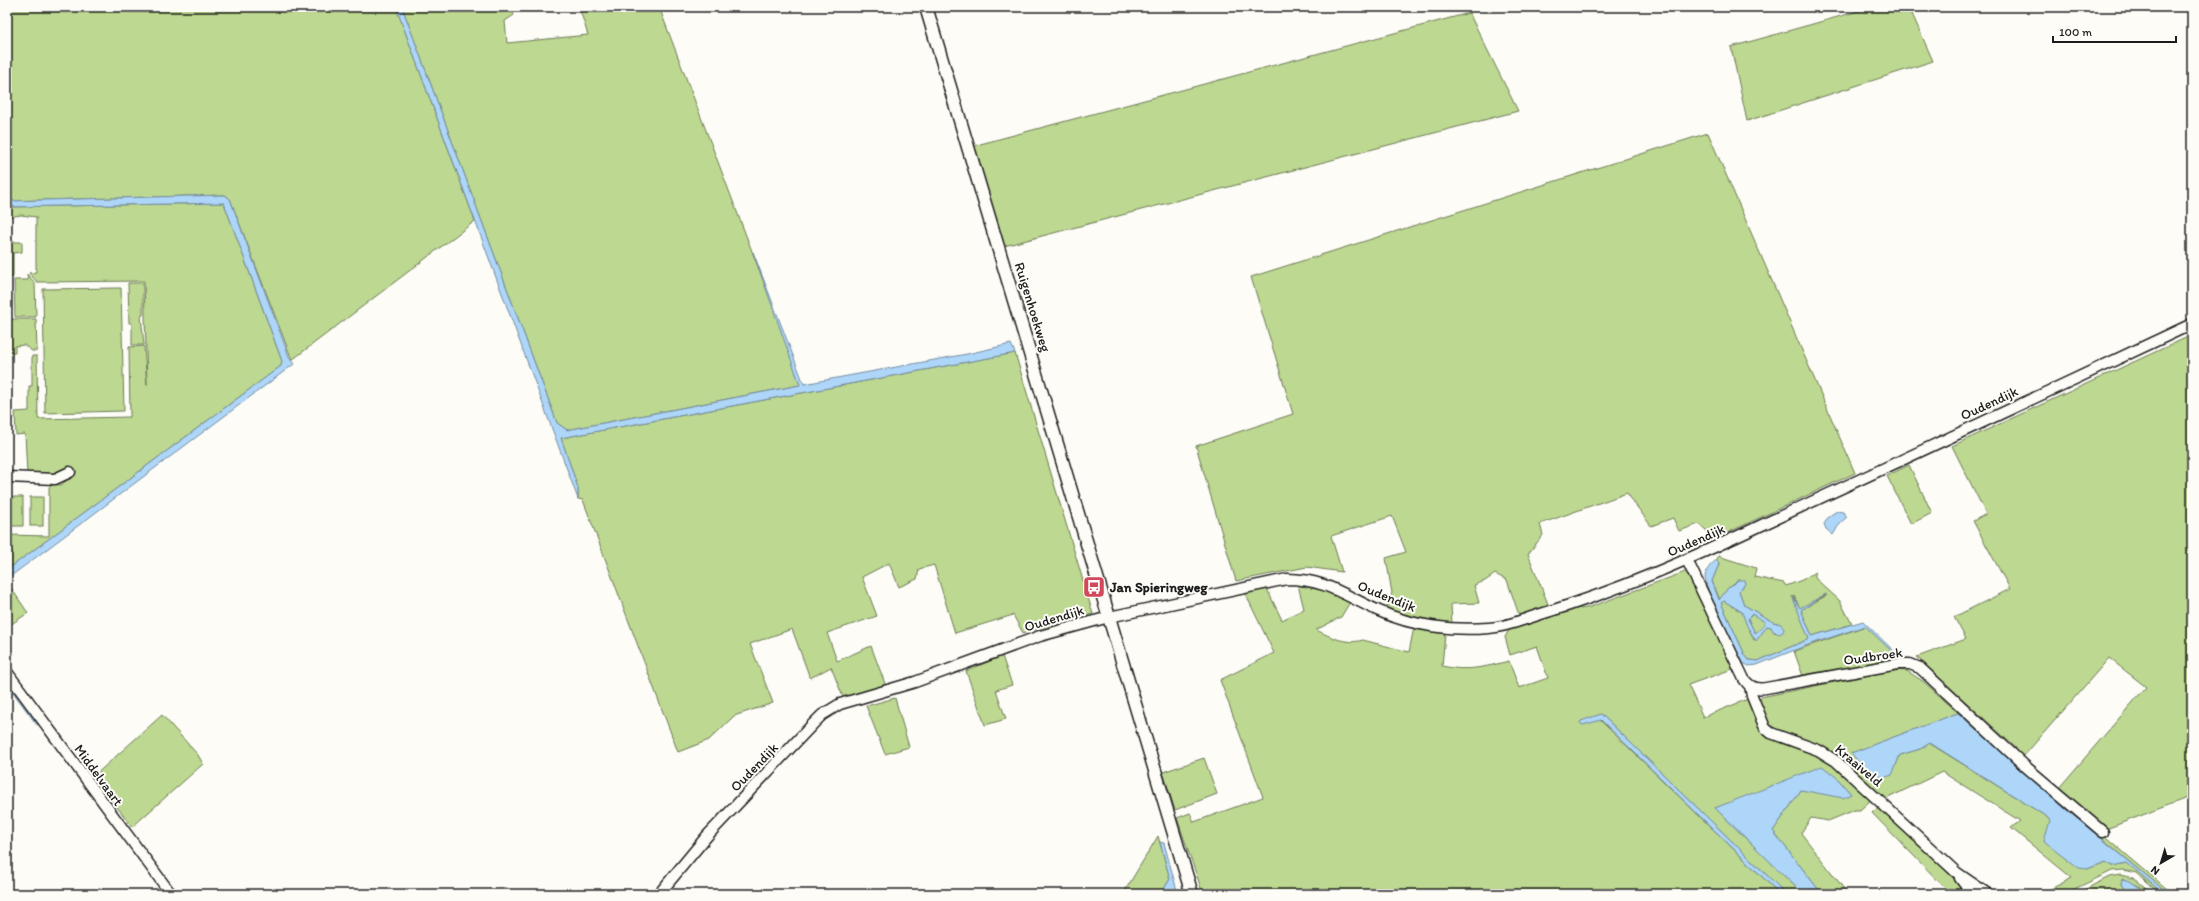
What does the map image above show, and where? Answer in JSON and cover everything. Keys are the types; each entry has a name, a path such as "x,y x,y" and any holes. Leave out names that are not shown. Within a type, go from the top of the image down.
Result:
{"street":[{"name":"Ruigenhoekweg","path":"926,7 1109,617"},
{"name":"Oudendijk","path":"660,894 707,836 813,724 822,715 840,704 915,682 1040,636 1109,617 1265,582 1304,579 1320,582 1380,612 1415,623 1455,628 1490,628 1514,623 1564,608 1687,560 2192,324"},
{"path":"7,477 55,479 70,472"},
{"path":"1687,560 1744,679 1750,686"},
{"path":"1109,617 1192,894"},
{"name":"Oudbroek","path":"1750,686 1757,689 1766,688 1898,664 1910,664 1920,668 2025,766 2103,832"},
{"name":"Middelvaart","path":"7,672 171,894"},
{"name":"Kraaiveld","path":"1750,686 1752,696 1765,728 1772,733 1818,750 1836,761 1956,872 1988,894"},
{"name":"Kraaiveld","path":"1956,872 1972,894"}],"green space":[{"path":"7,7 396,7 475,221 292,360 230,199 225,195 7,201"},
{"path":"402,7 511,7 514,15 505,21 507,43 588,35 579,7 659,7 782,330 800,385 567,430 557,423"},
{"path":"1873,7 1909,7 1933,61 1747,121 1731,47"},
{"path":"1469,13 1518,111 1004,246 973,146"},
{"path":"1708,133 1855,473 1710,541 1707,531 1699,524 1679,531 1673,518 1651,526 1627,493 1540,524 1543,535 1528,554 1550,609 1520,618 1507,580 1495,574 1485,581 1474,585 1479,603 1451,604 1452,625 1427,622 1386,610 1392,593 1386,558 1406,552 1392,516 1331,536 1342,572 1307,567 1236,581 1196,446 1293,414 1251,277"},
{"path":"224,203 282,361 281,366 7,570 7,555 13,553 7,545 7,535 49,536 49,487 55,484 61,485 76,473 70,467 52,474 27,474 25,434 16,435 15,412 29,411 29,386 32,386 32,356 37,356 38,419 130,417 129,347 144,346 147,385 144,281 37,282 29,273 36,272 36,217 21,215 8,217 7,228 7,207"},
{"path":"7,242 22,242 22,252 13,253 13,277 7,277"},
{"path":"27,274 35,283 36,317 15,317 14,280 28,280"},
{"path":"128,283 143,283 143,315 141,316 144,345 132,345 132,323 129,323"},
{"path":"121,288 124,411 45,413 43,289"},
{"path":"7,319 36,319 37,351 32,351 24,345 15,346 15,353 7,353"},
{"path":"2192,335 2192,796 2106,829 2058,789 2146,687 2109,658 2023,757 2016,751 2016,748 1917,657 1966,639 1954,617 2010,589 1973,521 1986,514 1952,446"},
{"path":"1015,353 1093,614 1023,633 1013,615 955,633 934,565 919,569 917,579 899,587 889,563 862,577 877,616 827,633 837,661 871,646 887,689 845,702 831,667 810,678 792,629 750,644 773,703 734,716 709,740 678,752 583,500 578,499 578,488 561,438"},
{"path":"1909,465 1932,513 1911,524 1887,476"},
{"path":"11,497 23,497 23,526 10,526"},
{"path":"30,497 43,497 43,526 30,526"},
{"path":"1718,556 1756,568 1754,577 1784,583 1786,586 1802,580 1815,572 1815,578 1840,601 1852,624 1812,636 1801,610 1827,595 1800,608 1794,596 1809,639 1758,661 1749,660 1745,655 1721,603 1724,601 1742,612 1754,640 1758,638 1767,626 1771,627 1775,633 1778,623 1773,622 1744,605 1739,591 1745,584 1738,580 1728,588 1720,600 1712,581 1719,564 1717,560"},
{"path":"1685,572 1688,573 1735,668 1688,685 1703,717 1748,699 1763,728 1832,761 1873,798 1860,810 1855,810 1828,821 1811,818 1801,833 1848,894 1822,894 1773,831 1801,790 1851,794 1836,777 1715,808 1803,894 1786,894 1601,714 1582,724 1600,720 1780,894 1203,894 1177,818 1190,813 1194,822 1263,797 1220,680 1274,653 1244,591 1266,587 1282,620 1304,609 1298,585 1321,590 1350,602 1341,617 1316,630 1339,640 1351,642 1363,640 1409,652 1414,627 1445,634 1442,666 1468,669 1509,661 1519,688 1548,678 1537,646 1510,655 1505,637 1510,628 1577,606 1581,609 1590,607"},
{"path":"7,582 28,613 7,627"},
{"path":"1753,614 1765,622 1762,628 1755,633 1748,619"},
{"path":"1866,626 1901,660 1804,679 1794,651"},
{"path":"1002,656 1012,685 996,690 1006,719 985,725 966,671"},
{"path":"1894,670 1907,671 1924,682 1958,713 1852,753 1894,770 1900,755 1920,749 1929,743 2047,817 2087,869 2106,862 2113,866 2127,863 2164,894 2160,894 2136,873 2123,870 2112,871 2064,894 2041,894 2072,878 2011,828 2020,821 1942,772 1884,800 1856,771 1829,753 1772,729 1756,698"},
{"path":"895,698 909,747 885,754 866,706"},
{"path":"162,715 198,755 203,764 132,827 94,776"},
{"path":"2008,757 2173,894 2169,894 2142,872 2062,805"},
{"path":"1204,758 1217,794 1175,810 1163,772"},
{"path":"1880,805 1969,894 1951,894 1872,813"},
{"path":"1158,836 1170,879 1161,894 1123,894"},
{"path":"2120,875 2134,878 2153,894 2149,894 2141,887 2123,879 2121,884 2128,894 2076,894 2109,877"}],"water":[{"path":"396,7 402,7 557,423 567,430 800,385 753,252 804,384 967,354 1011,344 1015,353 561,438 578,488 578,499"},
{"path":"225,195 230,199 290,359 294,364 7,579 7,570 281,366 282,361 224,203 7,207 7,201"},
{"path":"1837,511 1843,512 1847,517 1840,523 1833,535 1826,529 1824,524 1829,516"},
{"path":"1717,560 1719,564 1712,581 1719,600 1728,588 1738,580 1744,580 1745,584 1739,591 1744,605 1773,622 1781,624 1784,628 1783,632 1779,634 1773,631 1771,627 1767,626 1756,641 1747,626 1742,612 1724,601 1721,603 1745,655 1749,660 1758,661 1809,639 1792,596 1800,608 1826,594 1801,610 1812,636 1863,621 1899,656 1897,656 1865,626 1805,646 1757,665 1749,666 1743,663 1721,620 1707,586 1705,577 1706,572","holes":["1752,614 1765,622 1762,628 1755,633 1748,619"]},
{"path":"7,680 40,723 37,725 7,684"},
{"path":"1958,713 2063,807 2169,894 2164,894 2127,863 2113,866 2106,862 2087,869 2079,868 2044,841 2050,821 2047,817 1930,743 1920,749 1900,755 1892,775 1886,777 1880,777 1869,772 1851,753"},
{"path":"1601,714 1786,894 1780,894 1601,720 1583,725 1580,723 1581,721"},
{"path":"1822,766 1836,777 1851,794 1843,798 1801,790 1773,831 1822,894 1803,894 1715,808"},
{"path":"1160,842 1164,843 1178,894 1161,894 1170,879"},
{"path":"2122,879 2130,881 2149,894 2128,894 2121,884"}],"place":[{"name":"Jan Spieringweg","path":"1094,587"}]}
